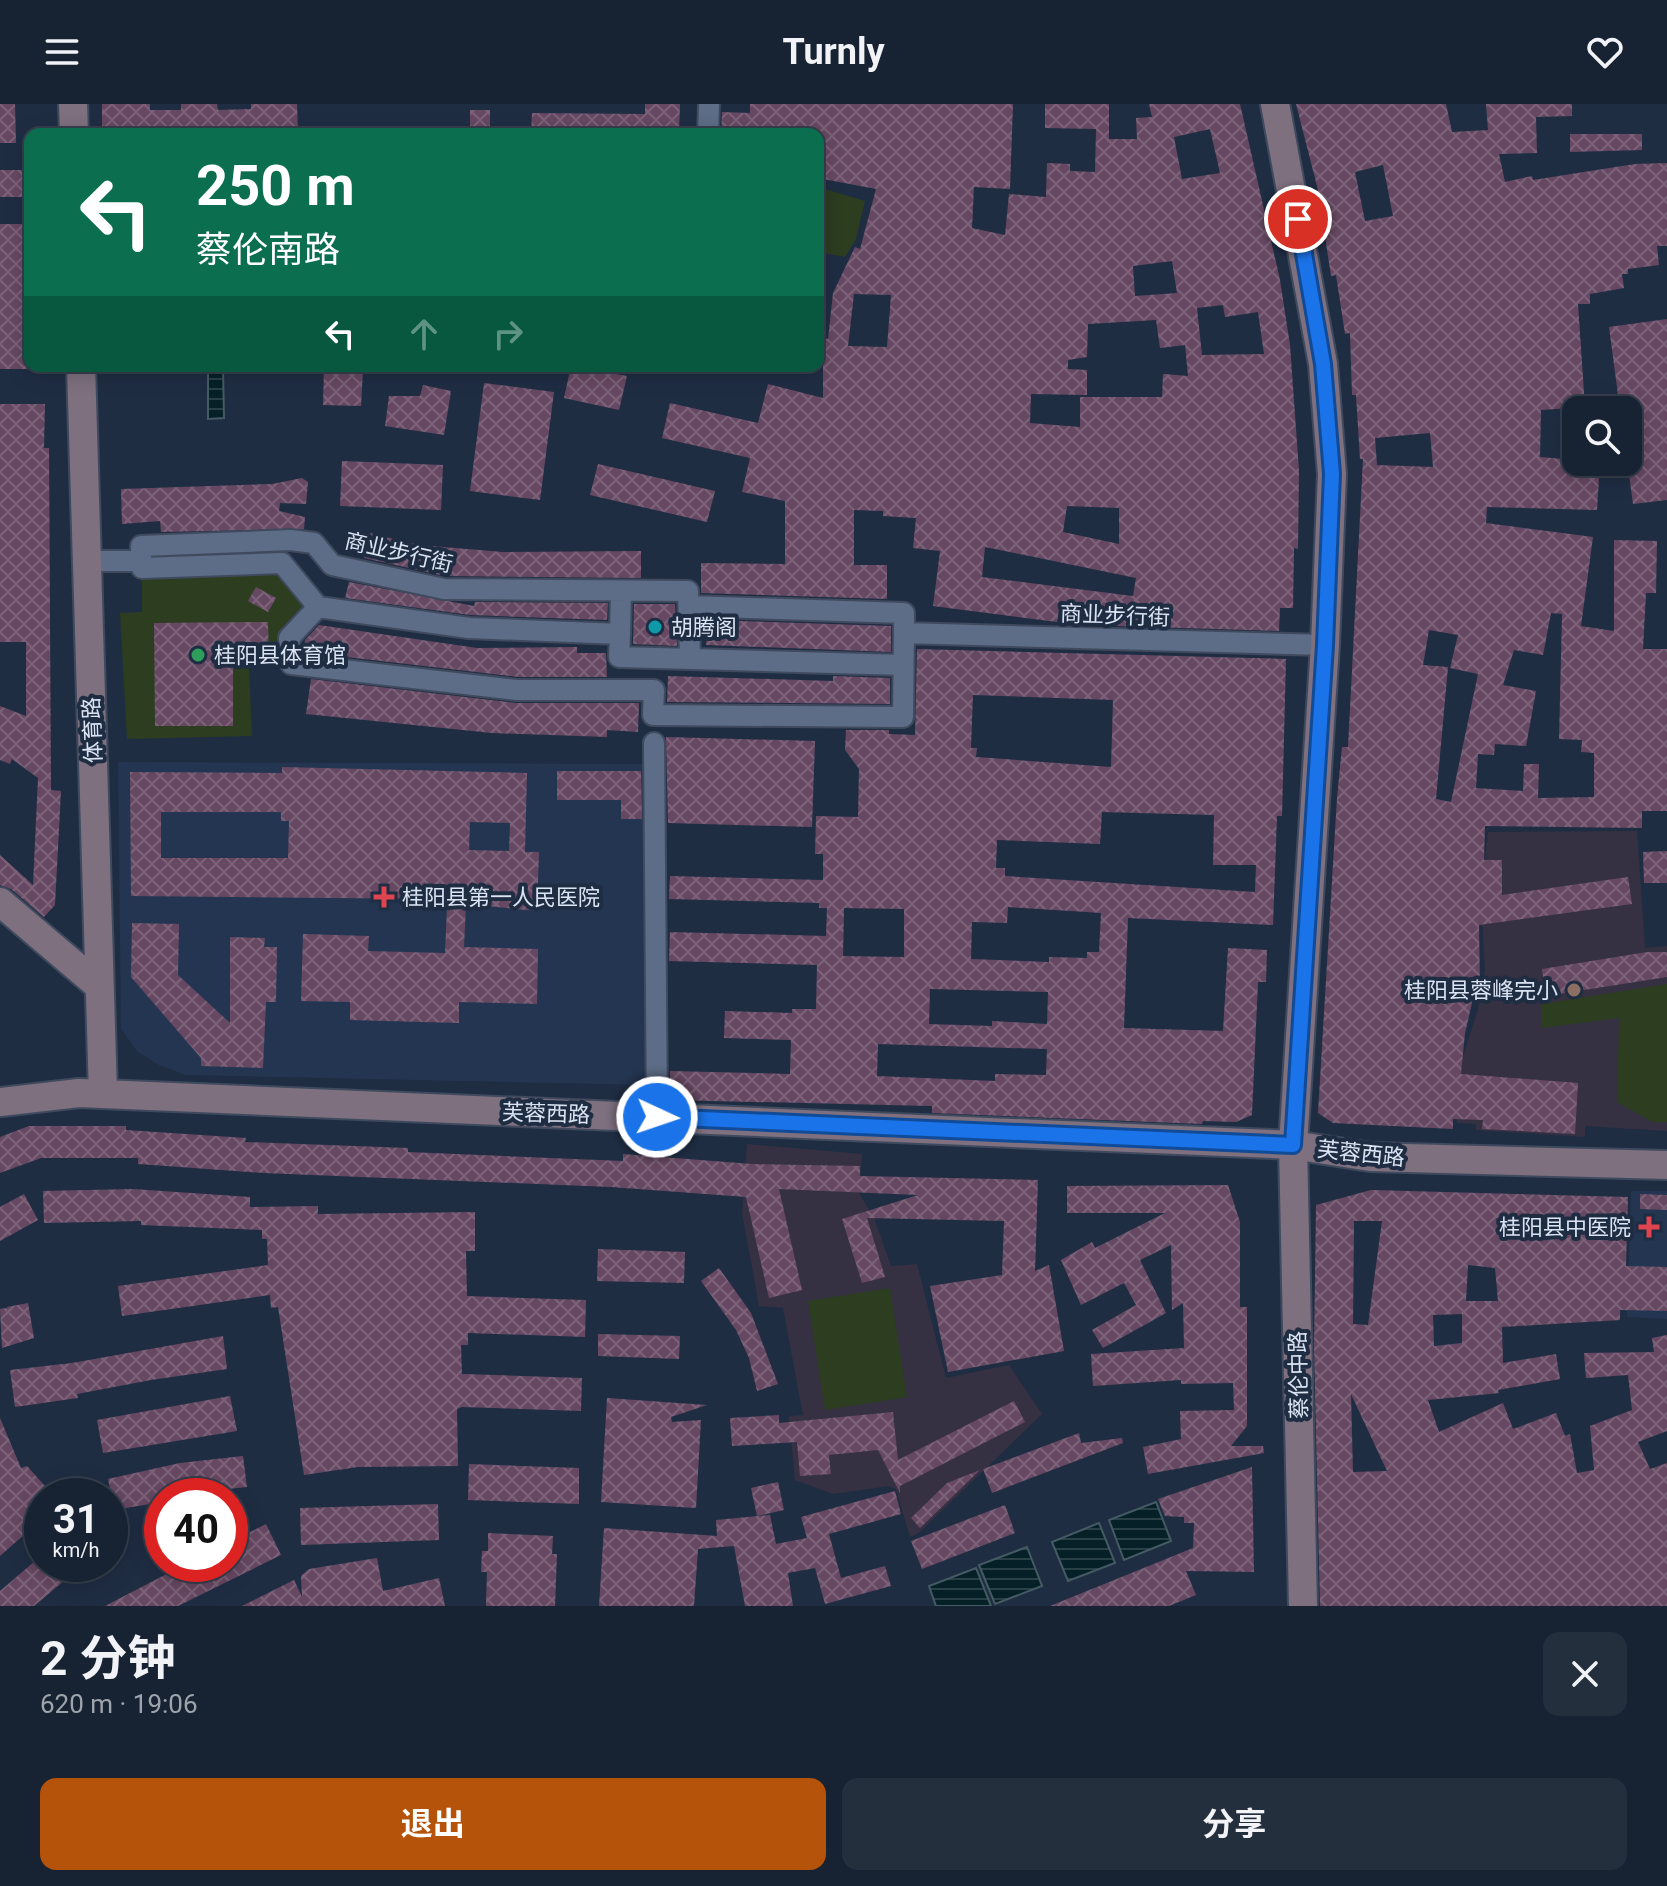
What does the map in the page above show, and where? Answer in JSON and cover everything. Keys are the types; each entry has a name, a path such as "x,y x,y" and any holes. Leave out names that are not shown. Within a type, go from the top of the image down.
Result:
{"street":[{"path":"73,104 74,128"},
{"path":"708,128 709,104"},
{"name":"蔡伦中路","path":"1275,104 1323,364 1332,474 1325,645 1293,1145 1303,1606"},
{"name":"体育路","path":"81,372 103,1094"},
{"name":"商业步行街","path":"141,561 141,546 291,540 314,543 332,565 444,589 688,591 689,606 904,613 904,633 1325,645"},
{"path":"86,561 141,561 142,568 282,563 318,607 469,628 620,634"},
{"path":"621,592 619,657 903,665"},
{"path":"689,606 690,658"},
{"path":"318,607 289,638 291,664 517,690 654,690"},
{"path":"653,658 653,715 903,717 904,633"},
{"path":"654,743 657,1117"},
{"path":"0,902 99,986"},
{"name":"芙蓉西路","path":"0,1102 56,1093 103,1094 1293,1145 1370,1157 1667,1165"}],"shaded area":[{"path":"208,372 223,372 224,418 208,419"},
{"name":"桂阳县第一人民医院","path":"118,762 647,764 647,1085 186,1075 159,1065 138,1052 121,1029"},
{"name":"桂阳县蓉峰完小","path":"1637,831 1645,948 1667,946 1667,1131 1585,1126 1585,1137 1476,1130 1476,1124 1457,1123 1459,1069 1478,1009 1485,970 1481,899 1488,832"},
{"path":"747,1144 862,1154 859,1193 874,1218 891,1266 917,1264 946,1378 1009,1365 1042,1414 920,1532 910,1537 896,1489 889,1486 833,1494 795,1480 789,1416 803,1415 783,1308 759,1306 742,1212"},
{"name":"桂阳县中医院","path":"1631,1191 1667,1191 1667,1319 1627,1317"},
{"path":"1156,1502 1171,1541 1124,1560 1109,1520"},
{"path":"1099,1523 1115,1563 1068,1581 1052,1542"},
{"path":"1027,1547 1042,1586 995,1604 979,1565"},
{"path":"976,1568 991,1606 936,1606 929,1586"}],"green space":[{"path":"824,189 865,201 856,239 845,257 824,253"},
{"name":"桂阳县体育馆","path":"273,568 309,608 273,645 272,665 249,666 252,736 127,739 120,613 142,612 142,575"},
{"path":"1667,984 1667,1122 1652,1122 1617,1102 1619,1018 1542,1028 1542,1004"},
{"path":"890,1288 907,1397 825,1410 808,1301"}],"building":[{"path":"0,104 15,104 16,143 0,143"},
{"path":"102,104 150,104 150,110 181,110 181,104 217,104 218,110 251,109 251,104 297,104 298,128 102,128"},
{"path":"645,104 680,104 679,128 531,128 532,113 645,114"},
{"path":"750,104 1013,104 1010,189 974,187 972,228 1005,235 1009,194 1046,197 1047,163 1070,164 1070,171 1095,172 1096,129 1045,128 1045,104 1109,104 1109,139 1137,139 1136,118 1152,117 1149,104 1240,104 1280,280 1290,345 1299,471 1298,549 1294,548 1293,608 1280,608 1279,631 1117,626 1118,614 1059,610 1057,622 933,606 940,551 913,548 916,518 883,516 883,511 854,510 854,565 887,565 887,599 701,593 701,563 785,564 785,501 742,492 750,458 662,438 670,403 758,423 768,384 823,398 824,338 828,339 833,293 855,247 860,249 876,189 824,179 824,128 721,128 722,112 750,113","holes":["1210,129 1220,173 1182,179 1174,137","1172,261 1177,293 1135,296 1133,266","854,294 891,295 887,347 848,346","1223,305 1225,317 1258,312 1264,354 1202,355 1197,308","1156,320 1160,348 1185,345 1188,376 1163,374 1162,397 1080,397 1080,427 1030,423 1031,394 1087,395 1087,370 1068,369 1068,360 1087,357 1088,324","1067,506 1119,508 1119,544 1063,532","985,547 1136,578 1133,596 982,577"]},
{"path":"1296,104 1446,104 1452,132 1488,130 1486,104 1572,104 1572,116 1536,117 1537,153 1499,154 1505,182 1532,176 1533,180 1635,164 1667,163 1667,246 1657,246 1659,265 1628,269 1628,274 1622,274 1624,288 1590,294 1590,304 1578,304 1584,396 1562,396 1562,409 1541,410 1540,457 1562,459 1562,476 1599,476 1597,510 1487,507 1486,523 1593,537 1581,626 1614,631 1614,540 1657,541 1656,593 1646,593 1643,649 1667,649 1667,811 1642,811 1642,828 1485,826 1484,860 1502,860 1502,895 1628,877 1632,904 1479,925 1480,989 1477,1004 1472,1003 1465,1033 1461,1074 1578,1083 1575,1134 1482,1129 1483,1120 1453,1119 1453,1129 1333,1123 1318,1113 1337,798 1342,747 1348,747 1363,459 1360,459 1356,395 1352,395 1350,333 1345,334 1336,275 1331,276 1318,190","holes":["1383,165 1393,216 1365,221 1355,172","1430,433 1433,467 1377,465 1375,438","1551,613 1562,614 1559,739 1582,740 1581,752 1594,753 1594,797 1538,798 1539,764 1524,764 1523,791 1476,788 1478,754 1494,755 1495,744 1526,746 1536,691 1503,685 1514,650 1543,655","1429,630 1458,635 1450,668 1478,674 1451,802 1436,799 1448,667 1423,665"]},
{"path":"470,110 490,110 490,128 470,128"},
{"path":"1570,134 1642,134 1642,150 1570,152"},
{"path":"0,170 24,170 24,197 0,197"},
{"path":"0,224 24,224 24,369 0,369"},
{"path":"1667,319 1667,500 1633,504 1629,476 1642,476 1642,396 1618,396 1609,327"},
{"path":"324,372 363,372 361,406 323,405"},
{"path":"570,372 605,372 627,376 619,410 564,398"},
{"path":"484,383 554,392 540,500 470,491"},
{"path":"423,385 451,391 444,435 385,426 389,396 420,396"},
{"path":"0,404 45,404 44,448 49,448 51,790 61,791 55,905 44,917 11,889 0,885 0,855 33,885 38,778 12,759 10,764 0,760 0,706 26,716 26,642 0,642"},
{"path":"342,461 443,465 441,510 340,506"},
{"path":"598,464 715,491 707,522 590,495"},
{"path":"302,478 308,482 306,504 280,503 279,511 305,517 304,529 161,532 160,521 122,524 121,489 272,484"},
{"path":"370,533 419,545 503,552 641,551 641,578 445,576 364,558"},
{"path":"349,582 474,606 475,602 608,603 607,620 470,615 345,598"},
{"path":"256,587 276,598 268,612 248,601"},
{"name":"胡腾阁","path":"634,604 675,604 677,646 633,644"},
{"path":"708,620 891,626 891,652 706,645"},
{"path":"268,622 269,661 233,662 233,726 155,726 154,623"},
{"path":"319,625 477,648 577,647 577,653 606,653 607,677 518,677 303,652 305,640"},
{"path":"917,649 1286,659 1282,816 1277,816 1273,925 1128,918 1124,1028 1223,1031 1228,948 1267,950 1266,982 1258,982 1252,1115 1236,1122 1203,1121 1202,1124 932,1113 932,1106 670,1100 670,1071 790,1074 791,1040 724,1038 725,1011 792,1013 792,1009 816,1009 817,965 669,961 670,932 826,936 827,908 819,908 819,903 669,899 670,876 823,880 823,854 815,854 816,816 858,817 859,769 845,750 846,730 889,730 889,734 915,735","holes":["973,695 1113,700 1111,767 976,757 977,748 971,748","1102,812 1214,815 1213,865 1256,865 1255,892 1005,876 1005,868 996,868 997,840 1100,844","1008,907 1101,913 1099,952 1087,952 1087,958 1049,957 1049,962 971,959 972,922 1007,923","844,908 904,909 904,957 843,956","930,989 1048,992 1047,1024 992,1021 992,1026 929,1024","878,1044 1047,1049 1046,1075 995,1074 995,1081 877,1076"]},
{"path":"668,676 833,681 833,676 890,678 890,704 667,702"},
{"path":"311,679 516,703 639,703 638,732 607,730 607,737 492,733 306,714"},
{"path":"666,737 815,741 812,827 668,823"},
{"path":"282,767 527,773 525,852 539,852 537,911 466,904 464,947 538,949 537,1004 459,1002 459,1023 350,1020 350,1002 301,1001 303,934 369,936 368,951 445,953 447,909 437,908 438,899 131,896 130,772 282,773","holes":["161,812 281,812 281,821 289,821 288,858 161,858","470,822 510,823 509,851 469,850"]},
{"path":"557,771 641,771 642,819 621,819 621,800 557,800"},
{"path":"1667,851 1667,883 1644,883 1643,852"},
{"path":"132,923 179,924 178,975 230,1023 230,937 265,938 264,947 277,947 276,1002 266,1002 263,1068 201,1066 201,1058 131,977"},
{"path":"1647,952 1667,952 1667,977 1546,996 1542,969"},
{"path":"29,1126 126,1126 126,1130 246,1138 245,1142 408,1148 408,1152 623,1161 623,1154 752,1164 860,1166 860,1176 1038,1180 1035,1271 1049,1265 1064,1351 948,1372 930,1286 1002,1275 1004,1221 867,1218 885,1277 862,1283 842,1219 918,1195 779,1189 802,1290 769,1298 746,1197 611,1187 263,1173 138,1164 138,1158 41,1158 0,1173 0,1137"},
{"path":"1228,1185 1240,1222 1240,1307 1247,1307 1247,1426 1231,1446 1263,1446 1264,1453 1148,1474 1143,1447 1181,1439 1180,1411 1234,1410 1233,1383 1181,1384 1181,1380 1093,1386 1091,1354 1184,1348 1183,1303 1172,1310 1171,1245 1140,1260 1166,1313 1103,1348 1092,1330 1136,1305 1124,1283 1081,1305 1061,1260 1092,1242 1095,1248 1165,1213 1067,1213 1067,1186"},
{"path":"133,1189 250,1197 250,1207 318,1206 318,1214 475,1212 475,1251 466,1251 467,1296 586,1300 585,1337 468,1333 468,1345 461,1345 462,1374 582,1378 581,1411 462,1407 457,1409 458,1466 358,1467 304,1475 278,1307 271,1308 270,1295 122,1316 118,1286 268,1265 267,1239 262,1239 262,1230 141,1225 141,1221 44,1223 43,1191"},
{"path":"1371,1190 1628,1197 1626,1266 1667,1267 1667,1311 1620,1310 1620,1320 1502,1327 1503,1363 1556,1354 1560,1379 1498,1390 1499,1393 1428,1400 1439,1432 1503,1403 1513,1429 1556,1413 1565,1436 1570,1434 1577,1473 1594,1470 1590,1426 1632,1410 1628,1375 1586,1378 1584,1353 1654,1352 1652,1338 1667,1335 1667,1431 1638,1442 1650,1469 1667,1463 1667,1606 1320,1606 1314,1347 1316,1205","holes":["1354,1221 1382,1221 1368,1325 1353,1324","1468,1265 1495,1268 1498,1301 1466,1301","1462,1314 1462,1343 1434,1346 1433,1315","1351,1394 1387,1471 1353,1472"]},
{"path":"24,1194 38,1220 0,1241 0,1207"},
{"path":"1640,1194 1667,1195 1667,1210 1640,1209"},
{"path":"598,1249 685,1252 684,1283 597,1281"},
{"path":"719,1268 751,1313 778,1384 757,1391 749,1358 736,1330 701,1281"},
{"path":"28,1303 34,1338 2,1348 0,1309 7,1308 9,1317 7,1307"},
{"path":"598,1334 680,1336 679,1359 598,1356"},
{"path":"223,1336 227,1369 151,1380 77,1394 78,1398 15,1407 10,1370 72,1363"},
{"path":"230,1396 237,1431 103,1453 97,1420"},
{"path":"607,1398 707,1405 671,1417 672,1422 701,1420 696,1508 601,1502"},
{"path":"1014,1401 1025,1422 900,1486 900,1493 878,1450 829,1455 831,1474 800,1476 797,1442 732,1446 730,1418 779,1415 779,1423 893,1412 898,1460"},
{"path":"0,1418 21,1468 27,1466 38,1478 24,1478 24,1535 0,1556"},
{"path":"1079,1433 1081,1443 1122,1438 1123,1443 992,1493 983,1469"},
{"path":"243,1456 246,1478 144,1478 144,1505 128,1508 128,1478 112,1478 180,1463"},
{"path":"469,1464 579,1468 579,1504 468,1500"},
{"path":"1252,1467 1254,1572 1186,1571 1196,1595 1169,1606 1050,1606 1193,1548 1194,1523 1184,1523 1184,1517 1165,1516 1158,1499"},
{"path":"980,1470 920,1528 911,1518 947,1483"},
{"path":"778,1482 784,1510 757,1516 751,1488"},
{"path":"895,1491 901,1514 829,1534 841,1578 885,1566 891,1586 825,1604 815,1568 788,1573 793,1606 745,1606 734,1546 698,1549 694,1606 599,1606 604,1528 717,1536 716,1520 770,1515 776,1544 807,1538 801,1517"},
{"path":"438,1504 439,1540 301,1545 300,1508"},
{"path":"1005,1505 1015,1533 922,1569 911,1541"},
{"path":"266,1524 281,1555 248,1571 248,1533"},
{"path":"488,1533 553,1536 552,1554 557,1554 555,1606 486,1606 487,1572 481,1572 482,1551 488,1551"},
{"path":"377,1558 383,1591 439,1578 445,1606 242,1606 294,1580 302,1597 301,1576 309,1569"},
{"path":"24,1570 24,1582 63,1582 34,1606 0,1606 0,1591"},
{"path":"151,1582 226,1582 178,1606 105,1606"}],"place":[{"name":"胡腾阁","path":"655,627"},
{"name":"桂阳县体育馆","path":"198,655"},
{"name":"桂阳县第一人民医院","path":"384,897"},
{"name":"桂阳县蓉峰完小","path":"1574,990"},
{"name":"桂阳县中医院","path":"1649,1227"}],"route":[{"path":"657,1117 1293,1145 1325,645 1332,474 1323,364 1298,219"}]}
